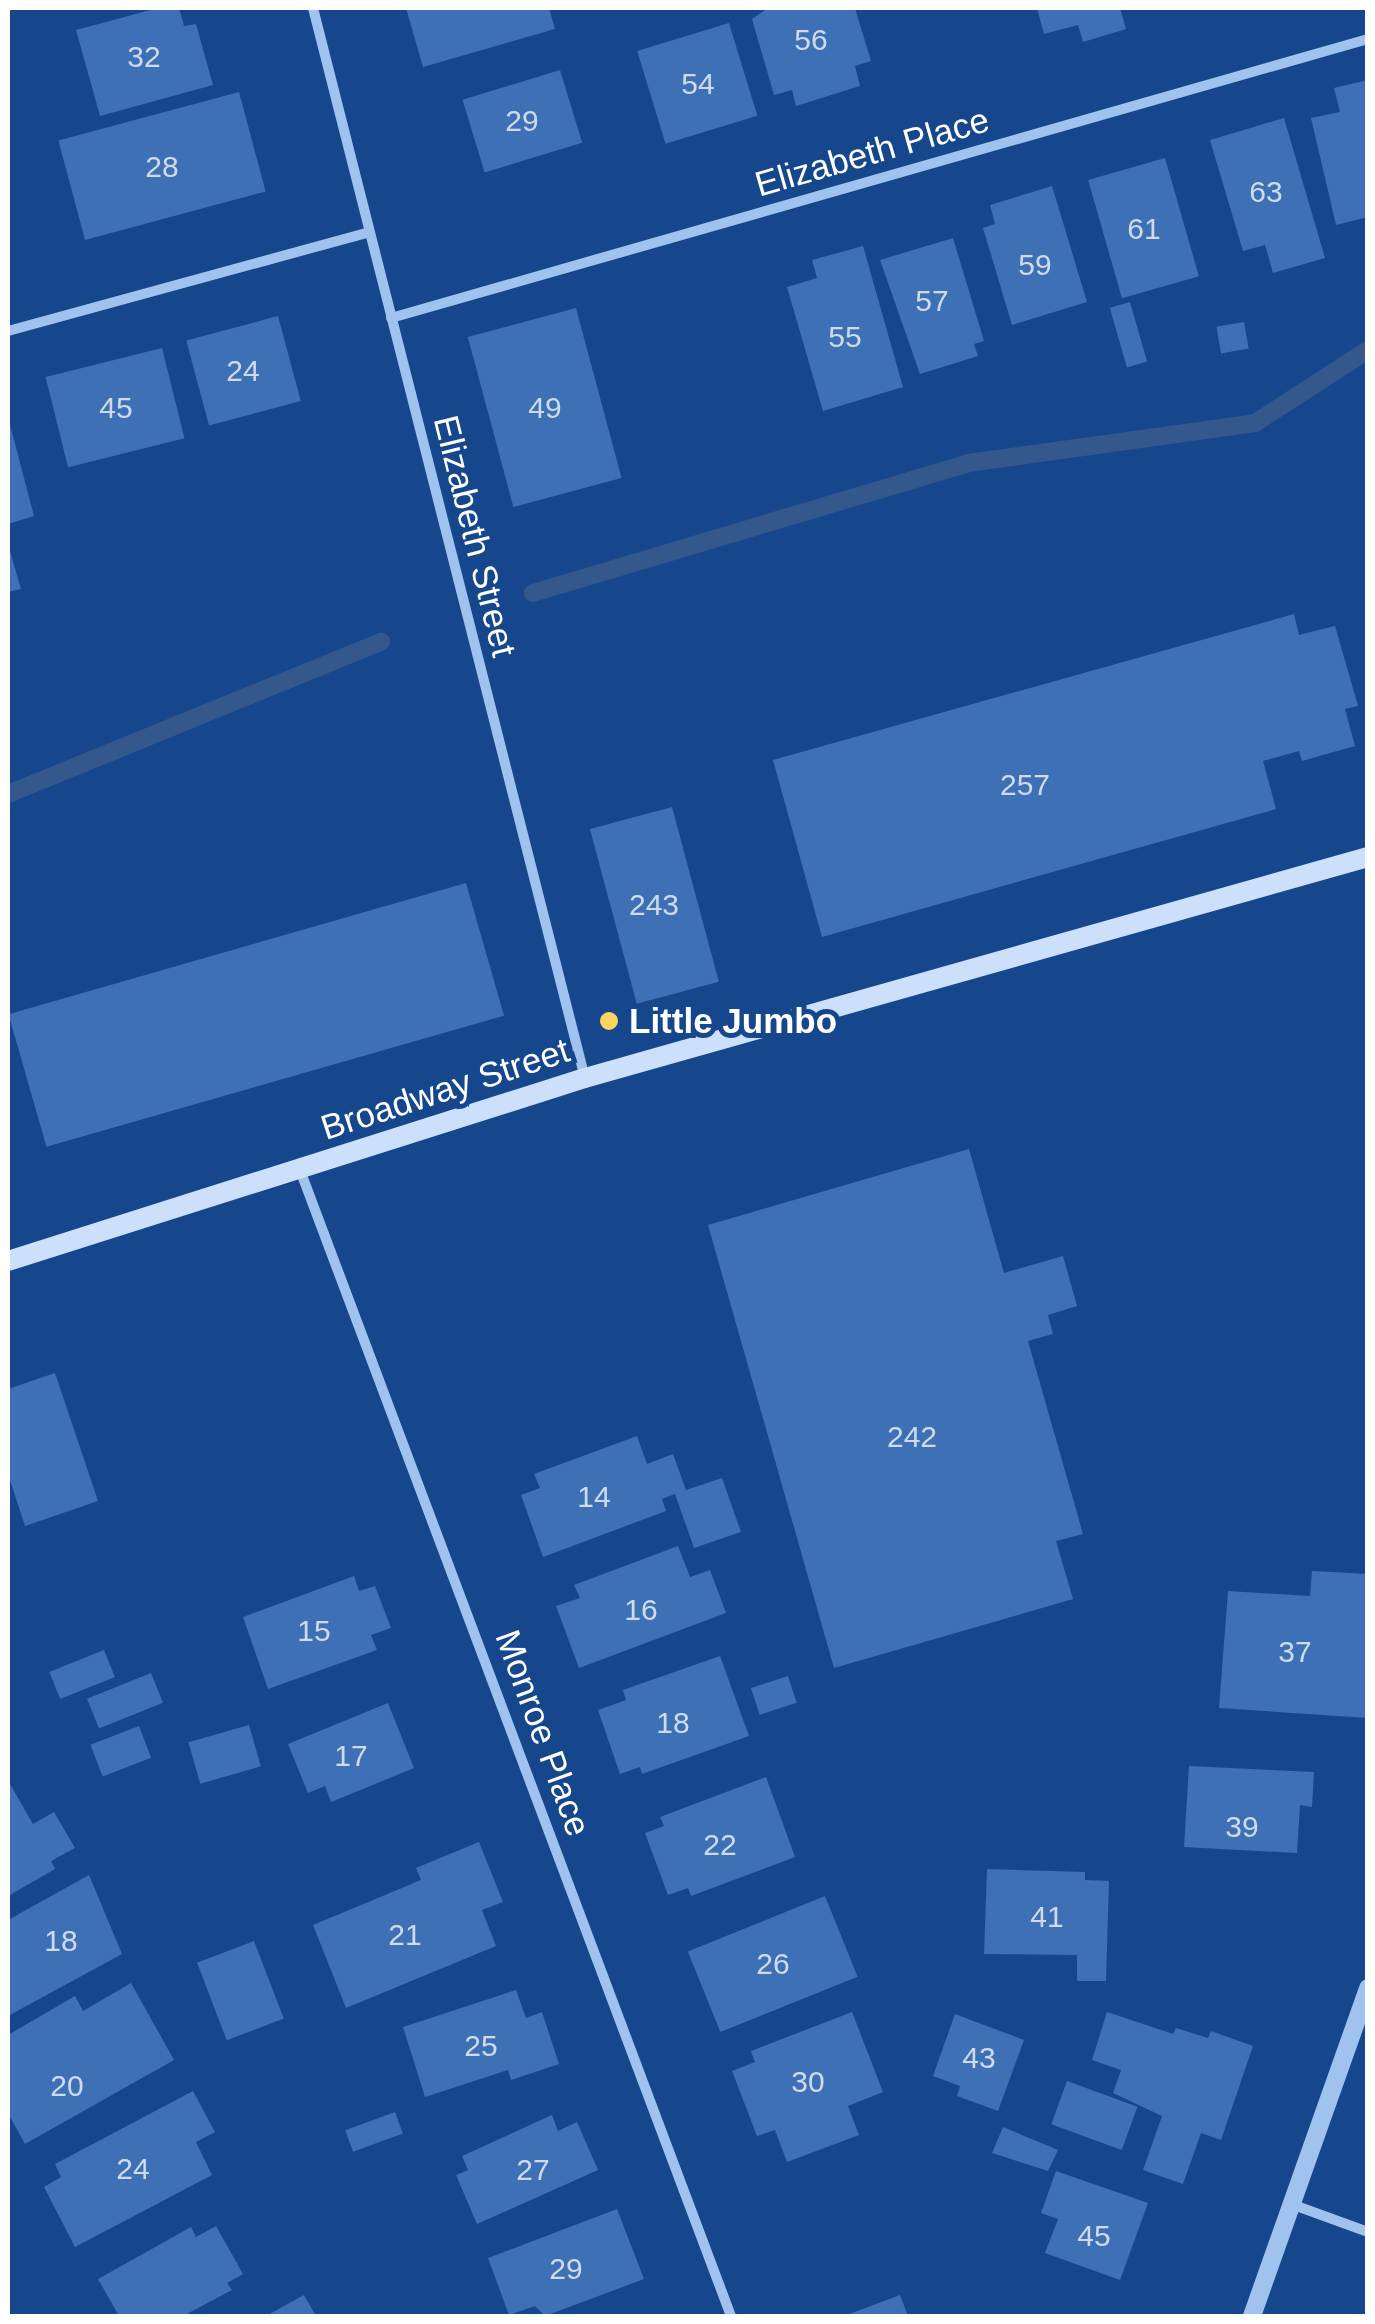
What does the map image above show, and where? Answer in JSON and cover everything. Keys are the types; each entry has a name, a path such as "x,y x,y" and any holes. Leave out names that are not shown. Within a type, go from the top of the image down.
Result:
{"main road":[{"name":"Broadway Street","path":"8,1261 585,1078 1368,857"}],"street":[{"name":"Elizabeth Street","path":"313,8 585,1078"},
{"name":"Elizabeth Place","path":"391,318 1368,39"},
{"path":"8,330 369,232"},
{"name":"Monroe Place","path":"300,1170 731,2316"},
{"path":"1252,2316 1368,1988"},
{"path":"1291,2204 1368,2232"}],"building":[{"path":"158,8 179,8 184,26 196,24 213,85 100,116 76,30"},
{"path":"406,8 549,8 555,29 423,67"},
{"path":"768,8 855,8 871,61 855,66 860,86 796,106 792,90 774,95 752,19"},
{"path":"1037,8 1120,8 1126,29 1083,42 1078,25 1044,34"},
{"path":"729,23 757,116 666,144 637,51"},
{"path":"560,70 582,143 485,173 462,100"},
{"path":"1368,80 1368,217 1336,225 1311,118 1340,112 1334,88"},
{"path":"239,92 266,191 85,240 58,140"},
{"path":"1284,118 1325,258 1273,273 1265,245 1243,251 1210,140"},
{"path":"1165,158 1199,276 1122,298 1088,180"},
{"path":"1052,186 1087,302 1012,325 983,228 995,224 990,205"},
{"path":"953,238 984,341 974,344 978,356 920,374 880,260"},
{"path":"863,246 903,387 823,411 787,287 817,278 812,260"},
{"path":"1130,302 1147,362 1127,367 1110,308"},
{"path":"576,308 622,478 513,507 468,337"},
{"path":"278,316 301,401 209,426 186,341"},
{"path":"1244,322 1249,349 1221,353 1216,327"},
{"path":"162,348 184,438 68,467 46,377"},
{"path":"8,417 34,516 8,524"},
{"path":"8,544 21,589 8,592"},
{"path":"1294,614 1299,635 1335,626 1358,706 1345,709 1355,746 1302,761 1299,751 1263,761 1276,809 822,937 773,760"},
{"path":"672,807 719,982 637,1004 590,829"},
{"path":"466,883 504,1016 46,1147 8,1014"},
{"path":"969,1149 1004,1273 1063,1256 1077,1306 1048,1315 1053,1334 1028,1341 1083,1534 1056,1541 1073,1599 834,1668 708,1225"},
{"path":"55,1373 98,1501 25,1526 8,1474 8,1389"},
{"path":"637,1436 647,1464 673,1454 686,1490 722,1478 741,1532 694,1548 675,1494 662,1499 666,1511 543,1557 521,1495 540,1488 534,1474"},
{"path":"678,1546 690,1577 710,1570 726,1613 579,1668 556,1606 580,1598 574,1585"},
{"path":"1312,1571 1368,1574 1368,1718 1219,1708 1228,1591 1310,1596"},
{"path":"354,1576 359,1591 375,1586 391,1628 371,1635 377,1650 268,1689 243,1617"},
{"path":"104,1650 115,1677 60,1699 49,1672"},
{"path":"720,1656 749,1736 642,1774 640,1767 620,1774 598,1710 626,1700 623,1690"},
{"path":"151,1673 163,1703 99,1729 87,1699"},
{"path":"788,1676 797,1703 760,1715 751,1688"},
{"path":"388,1703 414,1768 331,1802 325,1786 308,1793 288,1744"},
{"path":"249,1725 261,1766 200,1784 188,1742"},
{"path":"139,1726 151,1758 103,1776 90,1745"},
{"path":"1189,1766 1314,1772 1312,1807 1300,1805 1297,1853 1184,1847"},
{"path":"766,1777 795,1857 691,1896 688,1888 668,1895 645,1833 664,1826 660,1817"},
{"path":"10,1784 33,1824 54,1812 75,1848 51,1861 55,1869 8,1896"},
{"path":"479,1842 503,1902 482,1910 496,1946 346,2008 313,1925 421,1880 416,1868"},
{"path":"987,1869 1085,1872 1085,1880 1109,1881 1106,1981 1077,1981 1077,1955 984,1954"},
{"path":"89,1875 122,1954 8,2016 8,1920"},
{"path":"825,1896 858,1977 720,2032 688,1951"},
{"path":"254,1941 284,2018 227,2040 197,1963"},
{"path":"131,1983 174,2060 25,2144 8,2113 8,2035 75,1996 83,2011"},
{"path":"516,1990 526,2018 542,2012 559,2064 511,2080 508,2070 425,2097 403,2027"},
{"path":"852,2012 883,2092 848,2106 859,2135 787,2162 775,2130 757,2136 732,2071 755,2062 751,2051"},
{"path":"1107,2012 1173,2034 1176,2028 1208,2038 1211,2031 1253,2046 1221,2140 1201,2133 1183,2184 1143,2170 1162,2116 1113,2093 1121,2070 1092,2060"},
{"path":"955,2014 1024,2040 998,2111 957,2096 960,2086 933,2076"},
{"path":"1067,2081 1137,2107 1122,2150 1051,2124"},
{"path":"193,2091 215,2132 196,2142 212,2175 75,2247 44,2187 61,2177 55,2164"},
{"path":"395,2112 403,2134 353,2152 345,2130"},
{"path":"552,2115 558,2131 577,2122 598,2170 477,2224 456,2175 468,2170 462,2156"},
{"path":"1003,2127 1058,2150 1048,2171 992,2153"},
{"path":"1056,2171 1148,2203 1120,2280 1045,2253 1058,2219 1041,2213"},
{"path":"617,2209 644,2279 545,2316 535,2306 509,2315 488,2258"},
{"path":"216,2226 243,2274 227,2283 232,2290 183,2316 119,2316 98,2279 191,2227 196,2237"},
{"path":"304,2295 316,2316 266,2316"},
{"path":"900,2295 908,2316 844,2316"}],"waterway":[{"path":"533,593 968,463 1255,423 1368,350"},
{"path":"8,794 381,642"}],"place":[{"name":"Little Jumbo","path":"609,1021"}]}
